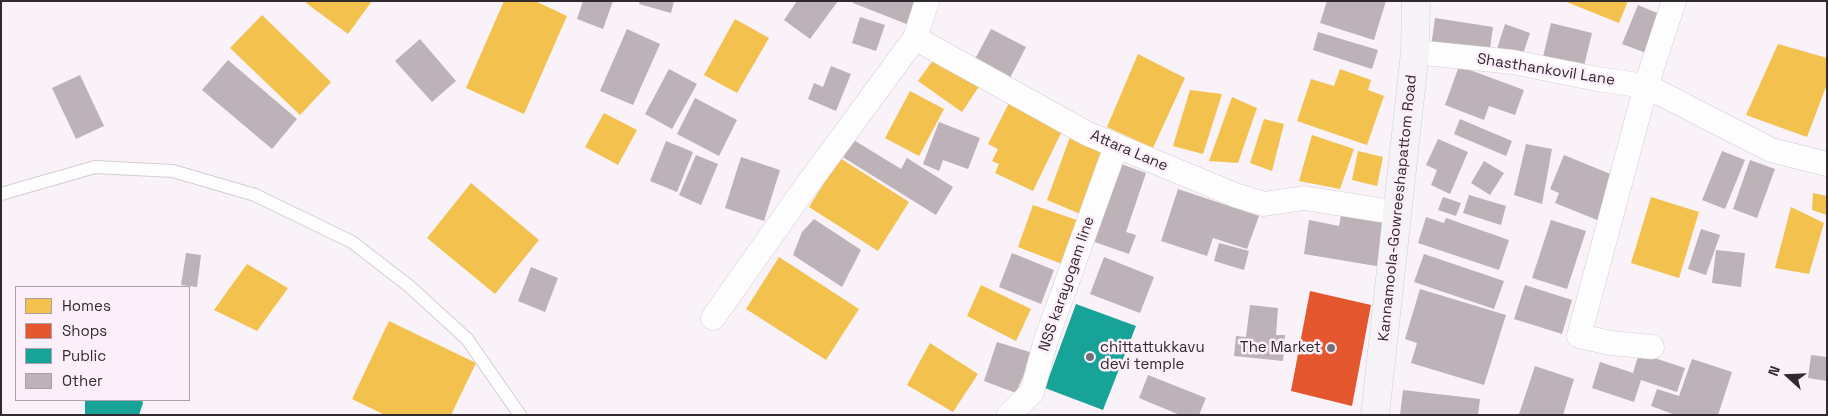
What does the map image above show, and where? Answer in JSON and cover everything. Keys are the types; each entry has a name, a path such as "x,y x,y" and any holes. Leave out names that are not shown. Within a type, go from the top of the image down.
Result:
{"main road":[{"name":"Kannamoola-Gowreeshapattom Road","path":"1375,415 1415,52 1416,1"}],"street":[{"path":"713,318 797,199 915,38 927,1"},
{"path":"1652,348 1611,343 1579,336 1646,86 1674,1"},
{"name":"Attara Lane","path":"915,38 1088,134 1235,195 1264,204 1304,198 1398,213"},
{"name":"Shasthankovil Lane","path":"1415,52 1513,62 1597,79 1646,86 1771,150 1827,164"},
{"name":"NSS karayogam line","path":"1009,415 1032,392 1046,340 1116,146"}],"lane":[{"path":"1,194 95,167 173,170 255,195 352,242 409,286 467,339 520,415"}],"building: Homes":[{"path":"307,1 372,1 348,34 306,3"},
{"path":"504,1 535,1 567,16 524,114 466,88"},
{"path":"1564,1 1628,1 1619,23"},
{"path":"262,15 331,82 300,115 230,48"},
{"path":"735,19 769,38 737,93 704,75"},
{"path":"1778,44 1827,58 1827,84 1807,137 1746,115"},
{"path":"1138,54 1185,78 1153,148 1107,127"},
{"path":"936,56 980,85 962,112 918,81"},
{"path":"1340,69 1371,80 1368,90 1384,96 1367,145 1297,121 1311,79 1334,86"},
{"path":"1190,90 1222,94 1203,154 1173,146"},
{"path":"910,91 944,109 919,156 885,138"},
{"path":"1232,97 1257,108 1238,163 1209,161"},
{"path":"1009,103 1063,129 1033,191 995,173 999,164 992,161 998,149 988,144"},
{"path":"604,113 637,130 618,165 585,147"},
{"path":"1264,119 1284,124 1272,171 1250,163"},
{"path":"1312,135 1354,149 1340,189 1299,181"},
{"path":"1070,137 1110,152 1085,216 1047,200"},
{"path":"1358,151 1383,157 1377,186 1352,180"},
{"path":"840,158 909,202 878,251 809,207"},
{"path":"471,183 539,240 495,294 427,238"},
{"path":"1813,193 1827,196 1827,215 1812,210"},
{"path":"1651,197 1699,212 1679,278 1631,263"},
{"path":"1033,205 1077,220 1062,264 1018,247"},
{"path":"1791,207 1824,223 1809,274 1775,268"},
{"path":"779,257 859,309 826,360 746,309"},
{"path":"247,264 288,288 257,331 214,310"},
{"path":"981,285 1031,309 1016,341 967,316"},
{"path":"389,321 476,363 451,415 385,415 352,399"},
{"path":"930,343 978,374 953,412 907,385"}],"building: Shops":[{"name":"The Market","path":"1310,291 1371,305 1352,406 1291,391"}],"building: Public":[{"name":"chittattukkavu devi temple","path":"1076,304 1136,326 1103,410 1045,388"},
{"path":"85,401 142,401 143,403 139,415 85,415"}],"building: Other":[{"path":"583,1 613,1 603,29 577,19"},
{"path":"640,1 674,1 671,13 639,4"},
{"path":"797,1 838,1 810,39 784,20"},
{"path":"853,1 918,1 909,25 853,3"},
{"path":"1327,1 1386,1 1374,40 1320,23"},
{"path":"1638,5 1662,15 1646,53 1622,44"},
{"path":"860,17 885,25 876,51 852,43"},
{"path":"1435,18 1493,27 1489,56 1431,47"},
{"path":"1551,23 1592,33 1583,70 1542,61"},
{"path":"1505,24 1530,33 1522,57 1497,49"},
{"path":"627,29 660,44 633,105 600,91"},
{"path":"991,29 1026,47 1009,80 974,61"},
{"path":"1318,32 1378,50 1372,69 1313,50"},
{"path":"420,39 456,81 432,102 395,61"},
{"path":"228,60 297,119 272,149 202,90"},
{"path":"831,66 851,74 836,111 808,99 814,83 823,87"},
{"path":"1459,66 1524,90 1515,115 1489,106 1484,120 1445,105"},
{"path":"669,69 697,84 672,129 645,114"},
{"path":"80,75 104,126 76,139 52,88"},
{"path":"695,98 737,120 719,156 677,134"},
{"path":"1460,119 1512,141 1506,156 1454,134"},
{"path":"939,122 980,138 968,169 943,160 939,171 923,164"},
{"path":"852,139 901,169 907,158 953,187 936,215 841,156"},
{"path":"1438,139 1468,152 1450,194 1431,185 1437,170 1426,165"},
{"path":"666,141 693,152 677,192 650,181"},
{"path":"1526,144 1552,149 1542,204 1514,195"},
{"path":"1722,151 1745,160 1725,209 1702,200"},
{"path":"696,155 718,164 701,205 679,195"},
{"path":"1564,155 1620,178 1602,222 1555,203 1559,193 1550,189"},
{"path":"741,157 780,170 764,221 725,208"},
{"path":"1750,160 1775,169 1757,218 1733,209"},
{"path":"1113,161 1146,173 1126,232 1136,235 1129,254 1086,239"},
{"path":"1484,161 1504,173 1490,195 1471,183"},
{"path":"1178,189 1259,216 1247,249 1213,238 1207,256 1161,241"},
{"path":"1469,195 1506,206 1501,225 1463,213"},
{"path":"1443,197 1461,203 1456,216 1438,210"},
{"path":"1342,210 1388,218 1382,267 1304,254 1309,220 1339,226"},
{"path":"1426,217 1444,223 1446,218 1509,240 1499,270 1418,243"},
{"path":"814,219 861,250 842,287 793,255 802,232"},
{"path":"1551,220 1586,231 1567,289 1532,278"},
{"path":"1701,229 1720,235 1706,275 1688,269"},
{"path":"1219,243 1249,251 1244,270 1214,261"},
{"path":"1716,250 1745,253 1741,287 1712,283"},
{"path":"186,253 201,255 197,287 181,285"},
{"path":"1012,253 1054,270 1041,304 999,287"},
{"path":"1424,254 1504,281 1494,309 1414,282"},
{"path":"1104,257 1154,277 1140,313 1090,294"},
{"path":"531,267 558,278 545,312 518,301"},
{"path":"1525,285 1572,300 1562,334 1514,319"},
{"path":"1420,289 1506,315 1484,385 1411,363 1417,343 1405,339"},
{"path":"1250,305 1278,308 1276,335 1285,335 1283,361 1234,356 1236,336 1246,337"},
{"path":"997,342 1033,353 1016,393 984,381"},
{"path":"1639,353 1685,368 1677,392 1641,380 1634,402 1592,388 1600,362 1633,373"},
{"path":"1811,355 1827,357 1827,381 1808,378"},
{"path":"1692,359 1732,372 1718,415 1675,415 1651,406 1657,389 1679,396"},
{"path":"1535,366 1574,379 1563,415 1519,414"},
{"path":"1148,375 1206,398 1199,415 1180,415 1139,398"},
{"path":"1403,390 1480,399 1478,415 1400,415"}],"place":[{"name":"The Market","path":"1331,348"},
{"name":"chittattukkavu devi temple","path":"1090,357"}]}
